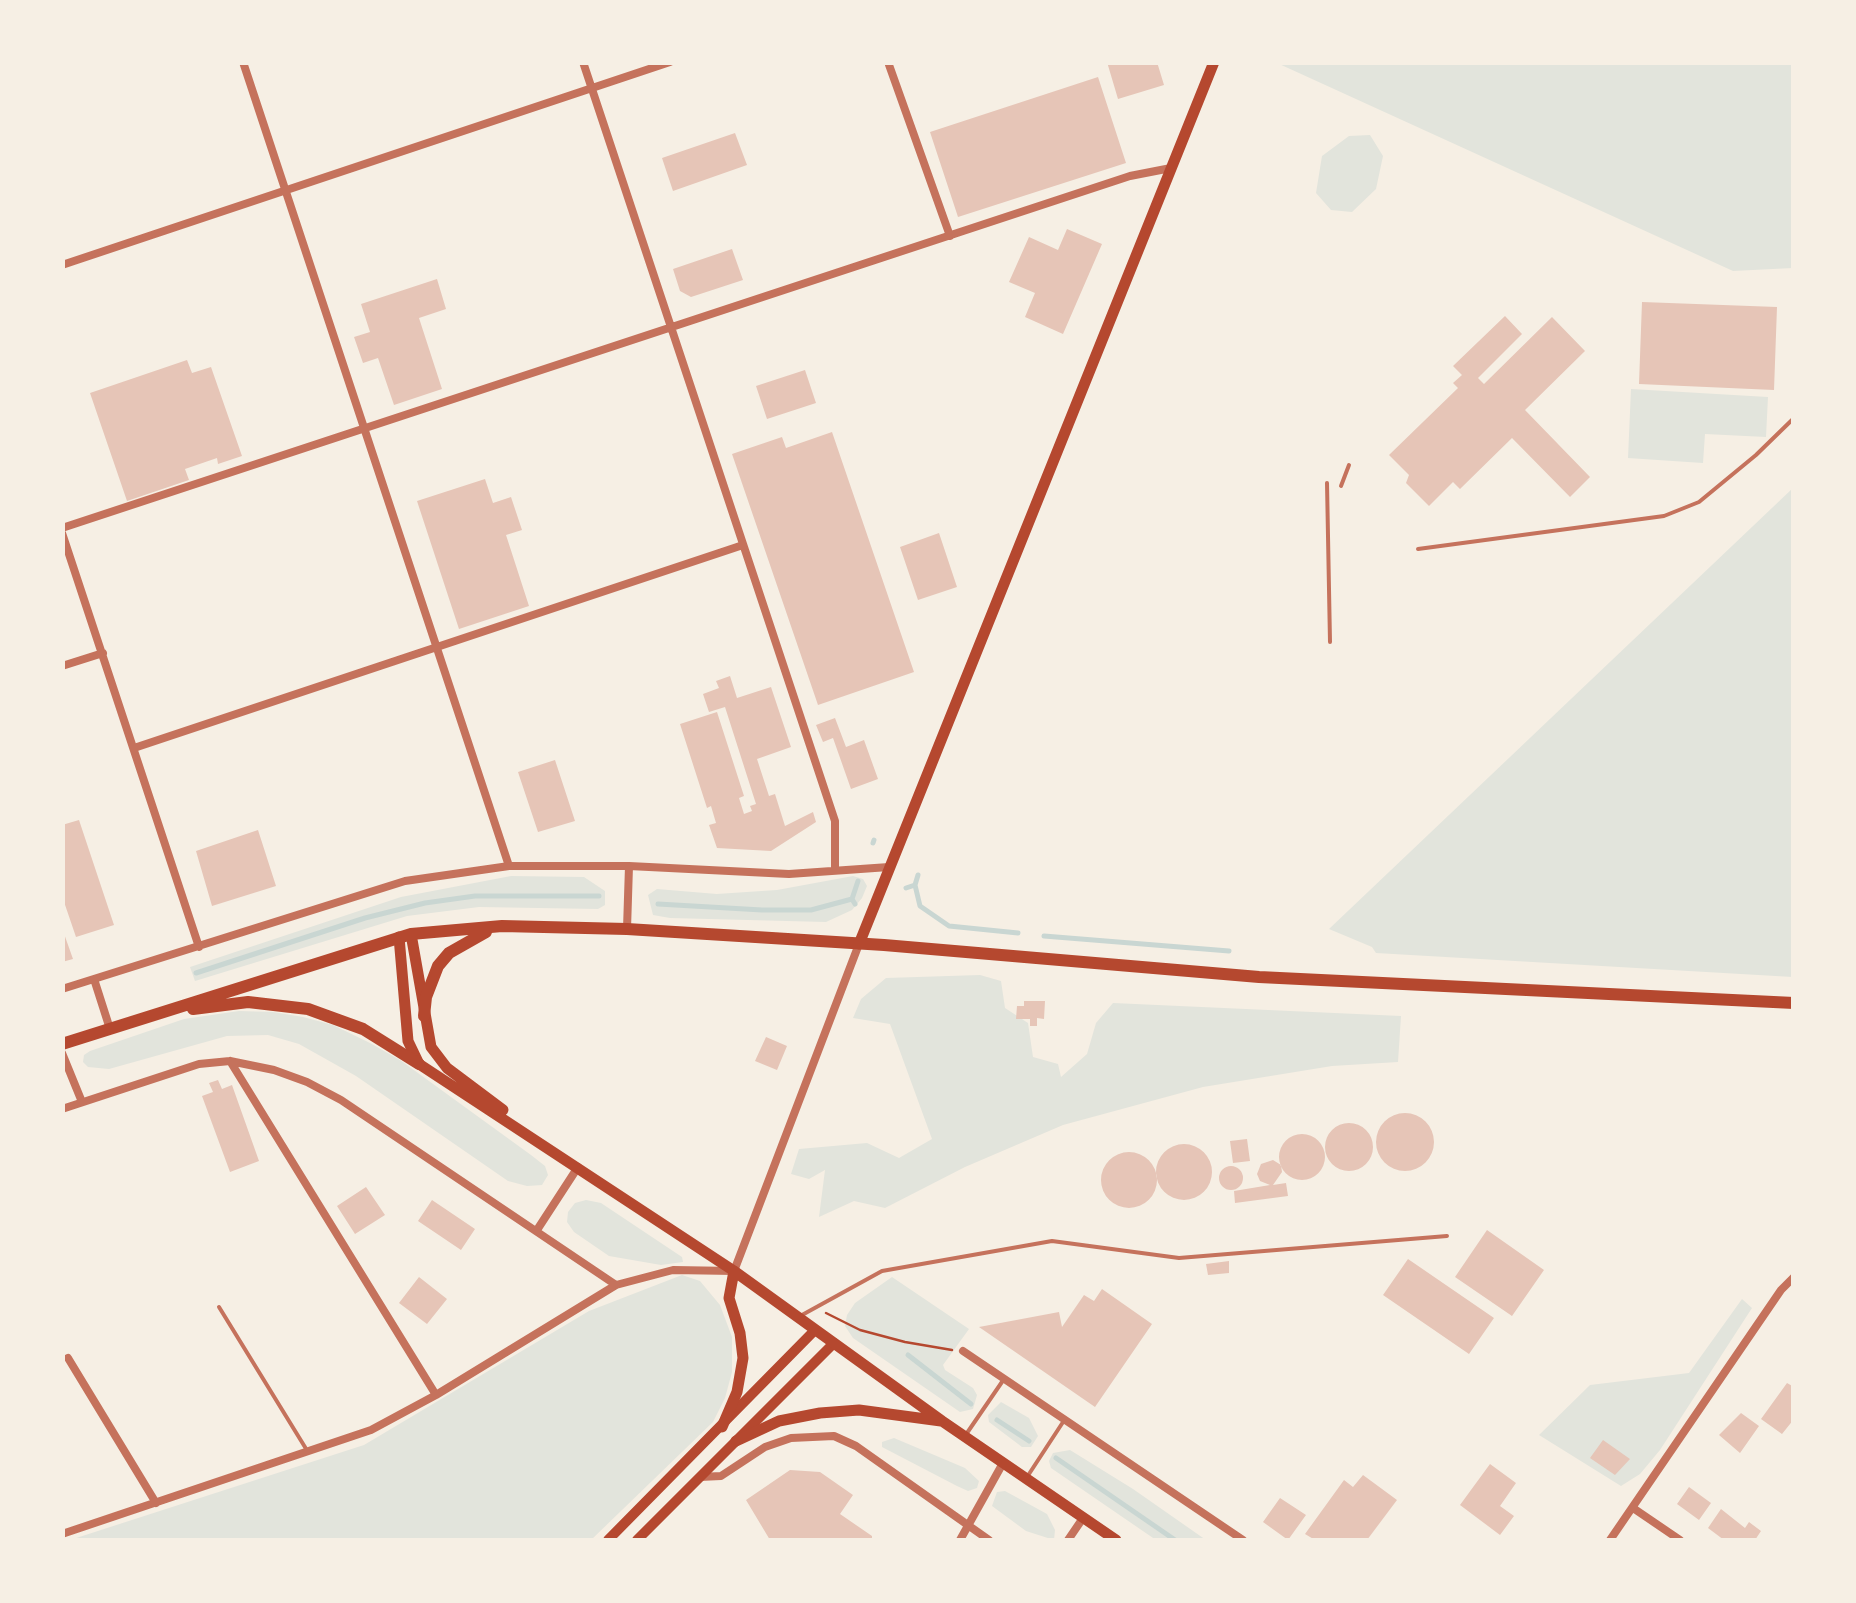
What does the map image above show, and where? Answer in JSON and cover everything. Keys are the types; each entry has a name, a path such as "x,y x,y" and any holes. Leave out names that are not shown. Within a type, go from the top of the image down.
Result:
{"highway":[{"path":"424,1016 432,980 449,953 470,938 502,926"},
{"path":"62,1044 405,936 502,926 627,929 860,944 1259,977 1794,1003"},
{"path":"161,1013 248,1002 308,1009 363,1029 419,1064"}],"main road":[{"path":"860,944 1214,62"},
{"path":"405,936 431,1047 447,1068 579,1166"},
{"path":"405,936 408,1041 419,1064 734,1271 964,1437 1116,1540"},
{"path":"722,1426 737,1392 742,1358 740,1333 729,1298 734,1271"},
{"path":"608,1540 815,1330"},
{"path":"637,1540 834,1344"},
{"path":"736,1440 779,1420 820,1413 859,1410 942,1421"}],"street":[{"path":"244,62 510,866"},
{"path":"583,62 835,822 835,868"},
{"path":"62,266 670,62"},
{"path":"888,62 950,236"},
{"path":"198,947 62,531 1130,176 1171,168"},
{"path":"134,748 743,545"},
{"path":"62,666 103,653"},
{"path":"62,989 404,881 510,866 628,866 789,874 889,867"},
{"path":"627,929 628,866"},
{"path":"62,1534 372,1430 616,1285 672,1270 734,1271 860,944"},
{"path":"94,979 110,1028"},
{"path":"62,1053 82,1102"},
{"path":"62,1109 199,1064 230,1061 307,1082 341,1100 616,1285"},
{"path":"230,1061 436,1395"},
{"path":"537,1230 579,1166"},
{"path":"1610,1540 1792,1278"},
{"path":"964,1352 1244,1540"},
{"path":"68,1358 156,1503"},
{"path":"700,1477 721,1476 765,1448 791,1438 834,1436 856,1446 989,1540"},
{"path":"960,1540 1003,1464"},
{"path":"1633,1508 1680,1540"},
{"path":"1068,1540 1083,1518"}],"lane":[{"path":"1418,549 1664,516 1699,502 1794,418"},
{"path":"1341,486 1349,466"},
{"path":"1327,483 1330,642"},
{"path":"798,1318 882,1270 1052,1241 1179,1258 1447,1236"},
{"path":"220,1308 308,1452"},
{"path":"964,1437 1004,1379"},
{"path":"1026,1479 1064,1420"}],"path":[{"path":"815,1308 860,1330 964,1352"}],"shaded area":[{"path":"1277,63 1793,63 1793,268 1733,271"},
{"path":"1370,135 1383,156 1376,189 1352,212 1331,210 1316,193 1322,156 1349,136"},
{"path":"1631,389 1768,397 1766,437 1705,434 1703,463 1628,458"},
{"path":"1793,488 1793,977 1376,953 1372,947 1329,929"},
{"path":"511,876 584,877 605,891 605,905 598,909 479,907 407,916 195,981 190,967 401,897"},
{"path":"853,876 863,879 867,886 862,898 852,910 826,922 670,918 653,915 648,895 657,889 717,894 777,890"},
{"path":"980,975 1001,981 1005,1008 1028,1023 1033,1057 1058,1064 1061,1077 1087,1054 1096,1023 1113,1003 1401,1016 1398,1062 1332,1066 1203,1087 1063,1125 965,1167 885,1208 854,1201 819,1217 825,1170 809,1179 791,1174 799,1149 867,1143 899,1158 932,1139 890,1024 853,1018 861,999 886,978"},
{"path":"239,1011 303,1017 333,1025 370,1043 400,1060 531,1155 545,1166 548,1175 542,1185 508,1181 356,1076 299,1044 268,1035 227,1036 109,1069 88,1067 83,1062 90,1051 184,1019"},
{"path":"575,1203 601,1203 682,1257 683,1262 661,1265 609,1256 574,1232 567,1222"},
{"path":"682,1275 700,1281 720,1305 732,1337 732,1372 725,1398 713,1422 591,1540 70,1540 364,1445 589,1311"},
{"path":"892,1277 969,1329 943,1365 973,1388 977,1395 973,1409 960,1412 853,1338 845,1326 855,1303"},
{"path":"1742,1299 1752,1308 1660,1450 1640,1474 1621,1486 1539,1435 1590,1385 1689,1373"},
{"path":"1001,1402 1029,1418 1038,1436 1031,1447 1022,1447 989,1422 988,1415"},
{"path":"894,1438 965,1468 979,1481 977,1488 968,1491 882,1447 882,1442"},
{"path":"1070,1450 1206,1540 1156,1540 1051,1468 1053,1453"},
{"path":"1005,1491 1047,1514 1055,1530 1054,1540 1026,1531 992,1506 997,1492"}],"building":[{"path":"1107,62 1157,62 1164,85 1118,99"},
{"path":"1098,77 1126,163 958,217 930,132"},
{"path":"735,133 747,165 673,191 662,158"},
{"path":"1067,229 1102,244 1063,334 1025,317 1035,293 1009,282 1029,237 1058,250"},
{"path":"732,249 743,280 691,297 680,291 673,269"},
{"path":"437,279 446,309 419,318 442,389 394,405 378,358 363,363 354,337 370,332 361,304"},
{"path":"1642,302 1777,307 1774,390 1639,384"},
{"path":"1505,316 1522,334 1478,378 1484,384 1552,317 1585,351 1525,410 1590,477 1570,497 1512,438 1460,489 1453,482 1429,506 1406,483 1409,475 1389,455 1458,388 1453,383 1462,375 1453,366"},
{"path":"187,360 192,373 211,367 242,456 218,464 217,458 185,469 189,480 127,501 90,393"},
{"path":"805,370 816,403 767,419 756,386"},
{"path":"832,432 914,672 818,705 732,454 782,437 786,448"},
{"path":"485,479 493,503 511,497 522,530 506,535 529,606 459,629 417,501"},
{"path":"939,533 957,587 918,600 900,547"},
{"path":"730,676 737,698 771,687 791,747 757,759 769,796 775,794 785,826 813,812 816,822 771,851 717,848 709,825 716,823 711,806 707,808 680,724 717,712 744,796 739,798 744,814 752,811 750,806 756,804 725,707 709,712 703,694 719,688 716,681"},
{"path":"835,718 846,747 864,740 878,779 851,789 833,738 823,742 816,725"},
{"path":"555,760 575,821 538,832 518,772"},
{"path":"79,820 114,925 76,937 62,896 62,825"},
{"path":"258,830 276,886 212,906 196,851"},
{"path":"62,928 73,959 62,962"},
{"path":"1024,1001 1045,1001 1044,1019 1037,1018 1037,1026 1030,1026 1030,1019 1016,1019 1017,1006 1024,1006"},
{"path":"766,1037 787,1046 777,1070 755,1061"},
{"path":"218,1080 222,1089 232,1085 259,1161 230,1172 202,1096 213,1092 209,1083"},
{"path":"1405,1113 1426,1121 1434,1142 1426,1163 1405,1171 1384,1163 1376,1142 1384,1121"},
{"path":"1349,1123 1366,1130 1373,1147 1366,1164 1349,1171 1332,1164 1325,1147 1332,1130"},
{"path":"1302,1134 1318,1141 1325,1157 1318,1173 1302,1180 1286,1173 1279,1157 1286,1141"},
{"path":"1247,1139 1250,1161 1233,1163 1230,1141"},
{"path":"1184,1144 1204,1152 1212,1172 1204,1192 1184,1200 1164,1192 1156,1172 1164,1152"},
{"path":"1129,1152 1149,1160 1157,1180 1149,1200 1129,1208 1109,1200 1101,1180 1109,1160"},
{"path":"1273,1160 1281,1165 1282,1172 1273,1185 1286,1183 1288,1196 1235,1203 1234,1191 1270,1185 1260,1181 1257,1174 1261,1164"},
{"path":"1231,1166 1240,1169 1240,1187 1231,1190 1222,1187 1219,1178 1222,1169"},
{"path":"366,1187 385,1215 355,1234 337,1206"},
{"path":"432,1200 475,1229 461,1250 418,1221"},
{"path":"1487,1230 1544,1270 1512,1316 1455,1277"},
{"path":"1408,1259 1494,1318 1469,1354 1383,1295"},
{"path":"1229,1261 1229,1273 1208,1275 1206,1264"},
{"path":"419,1277 447,1299 427,1324 399,1303"},
{"path":"1102,1289 1152,1324 1095,1407 979,1327 1059,1312 1062,1327 1084,1295 1094,1301"},
{"path":"1787,1383 1794,1387 1794,1419 1782,1434 1761,1419"},
{"path":"1741,1413 1759,1426 1740,1453 1719,1435"},
{"path":"1603,1440 1630,1459 1615,1475 1590,1458"},
{"path":"1490,1464 1516,1483 1500,1506 1514,1516 1500,1535 1460,1505"},
{"path":"790,1470 820,1472 853,1495 840,1514 872,1536 872,1540 770,1540 746,1500"},
{"path":"1363,1475 1397,1500 1367,1540 1315,1540 1305,1534 1344,1480 1353,1487"},
{"path":"1689,1487 1711,1503 1699,1520 1677,1504"},
{"path":"1280,1498 1306,1515 1288,1540 1263,1522"},
{"path":"1721,1509 1745,1528 1749,1522 1761,1531 1755,1540 1724,1540 1708,1528"}],"waterway":[{"path":"906,888 915,885 918,875"},
{"path":"852,899 858,881"},
{"path":"915,885 920,906 949,926 1018,933"},
{"path":"196,973 365,918 425,903 475,896 599,896"},
{"path":"658,904 762,910 811,910 852,899 855,904"},
{"path":"1044,936 1229,951"},
{"path":"908,1355 971,1404"},
{"path":"997,1420 1029,1441"},
{"path":"1056,1458 1175,1540"}]}
